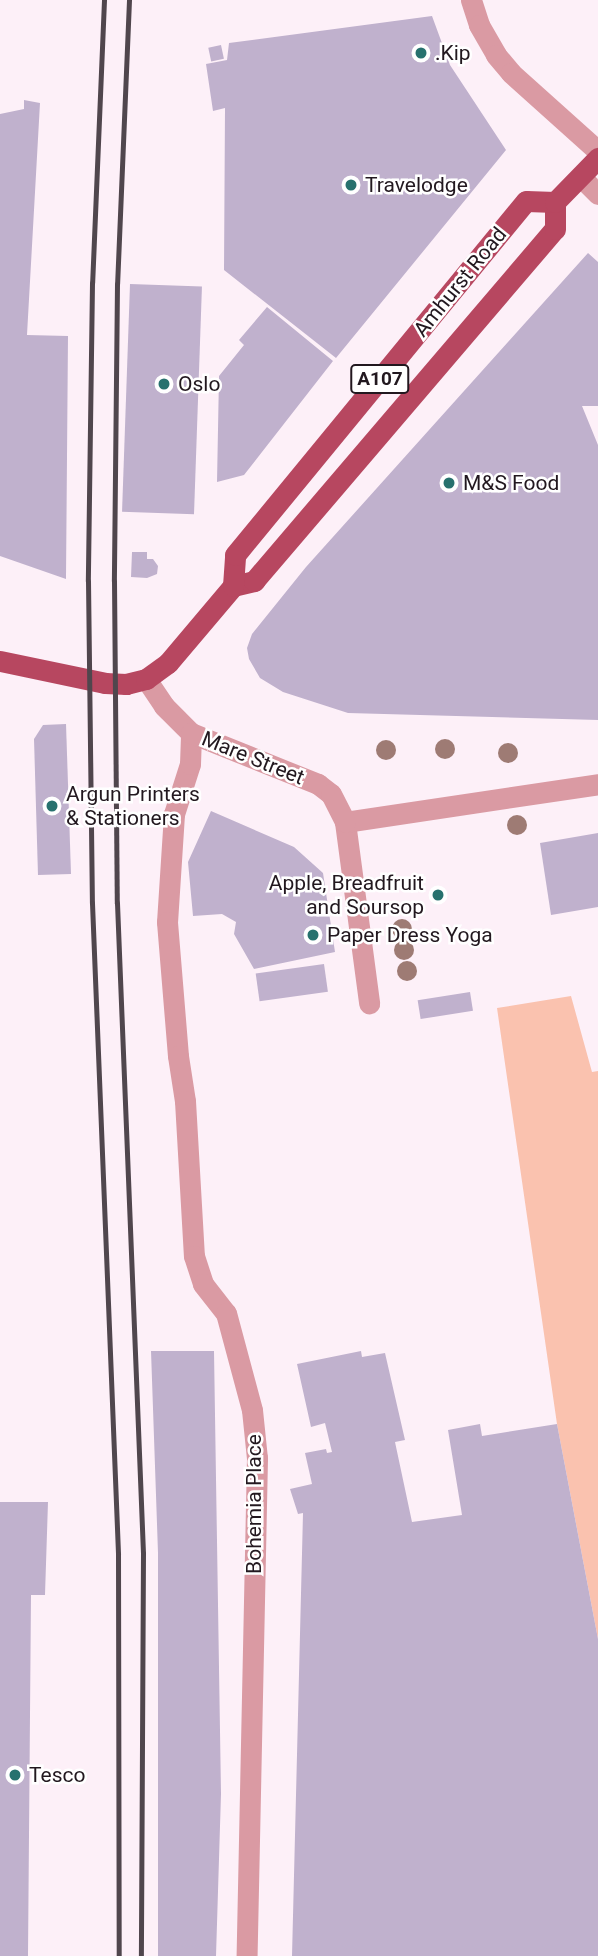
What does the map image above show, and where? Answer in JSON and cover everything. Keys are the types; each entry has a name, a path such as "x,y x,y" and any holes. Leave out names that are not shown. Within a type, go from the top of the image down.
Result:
{"main road":[{"path":"555,202 598,158"},
{"name":"Amhurst Road","path":"146,679 168,663 197,632 233,586 235,555 513,216 526,201 555,202 555,229 254,581 233,586"},
{"path":"0,661 105,683 125,684 146,679"}],"street":[{"path":"471,0 479,25 496,55 511,73 598,151"},
{"path":"581,177 598,194"},
{"name":"Mare Street","path":"146,679 164,706 191,733 318,784 331,794 345,822"},
{"name":"Bohemia Place","path":"191,733 190,764 174,814 167,922 177,1056 185,1101 194,1256 203,1284 226,1313 252,1410 257,1458 247,1956"},
{"path":"369,1003 345,822 381,819 598,784"}],"shaded area":[{"path":"571,996 592,1072 598,1071 598,1639 557,1424 497,1008"}],"building":[{"name":"Travelodge","path":"432,16 450,65 506,150 336,358 224,270 225,108 213,111 206,64 227,60 229,43"},
{"path":"221,45 224,59 211,61 208,48"},
{"path":"24,100 40,103 27,335 68,336 66,579 0,556 0,114 24,109"},
{"name":"M&S Food","path":"588,253 598,262 598,406 582,406 598,445 598,720 348,713 283,692 260,678 249,659 247,648 252,634 306,567"},
{"name":"Oslo","path":"130,284 202,287 194,514 122,512"},
{"path":"267,307 333,361 244,475 217,482 219,376 244,345 239,340"},
{"path":"132,552 147,552 147,559 153,559 158,566 157,574 147,578 131,577"},
{"name":"Argun Printers & Stationers","path":"66,724 71,874 38,875 34,739 43,725"},
{"path":"211,811 294,847 323,873 335,952 254,969 234,934 236,922 222,914 193,916 188,862"},
{"path":"598,833 598,907 551,915 540,843"},
{"path":"324,964 328,992 260,1001 256,974"},
{"path":"470,992 473,1011 421,1019 418,1000"},
{"path":"151,1351 214,1351 221,1794 216,1956 158,1956 158,1553"},
{"path":"361,1351 362,1357 385,1353 405,1440 395,1442 412,1522 462,1515 448,1430 480,1424 482,1436 557,1424 598,1639 598,1956 292,1956 303,1513 298,1514 290,1489 312,1484 305,1453 326,1449 327,1453 332,1452 325,1423 311,1427 297,1364"},
{"name":"Tesco","path":"0,1502 48,1502 45,1595 31,1595 28,1956 0,1956"}],"railway":[{"path":"104,0 92,283 88,581 92,903 118,1554 119,1956"},
{"path":"129,0 117,284 114,581 117,903 143,1553 141,1956"}],"place":[{"name":".Kip","path":"421,53"},
{"name":"Travelodge","path":"351,185"},
{"name":"Oslo","path":"164,384"},
{"name":"M&S Food","path":"449,483"},
{"name":"Argun Printers & Stationers","path":"52,806"},
{"name":"Apple, Breadfruit and Soursop","path":"438,895"},
{"name":"Paper Dress Yoga","path":"313,935"},
{"name":"Tesco","path":"15,1775"}]}
